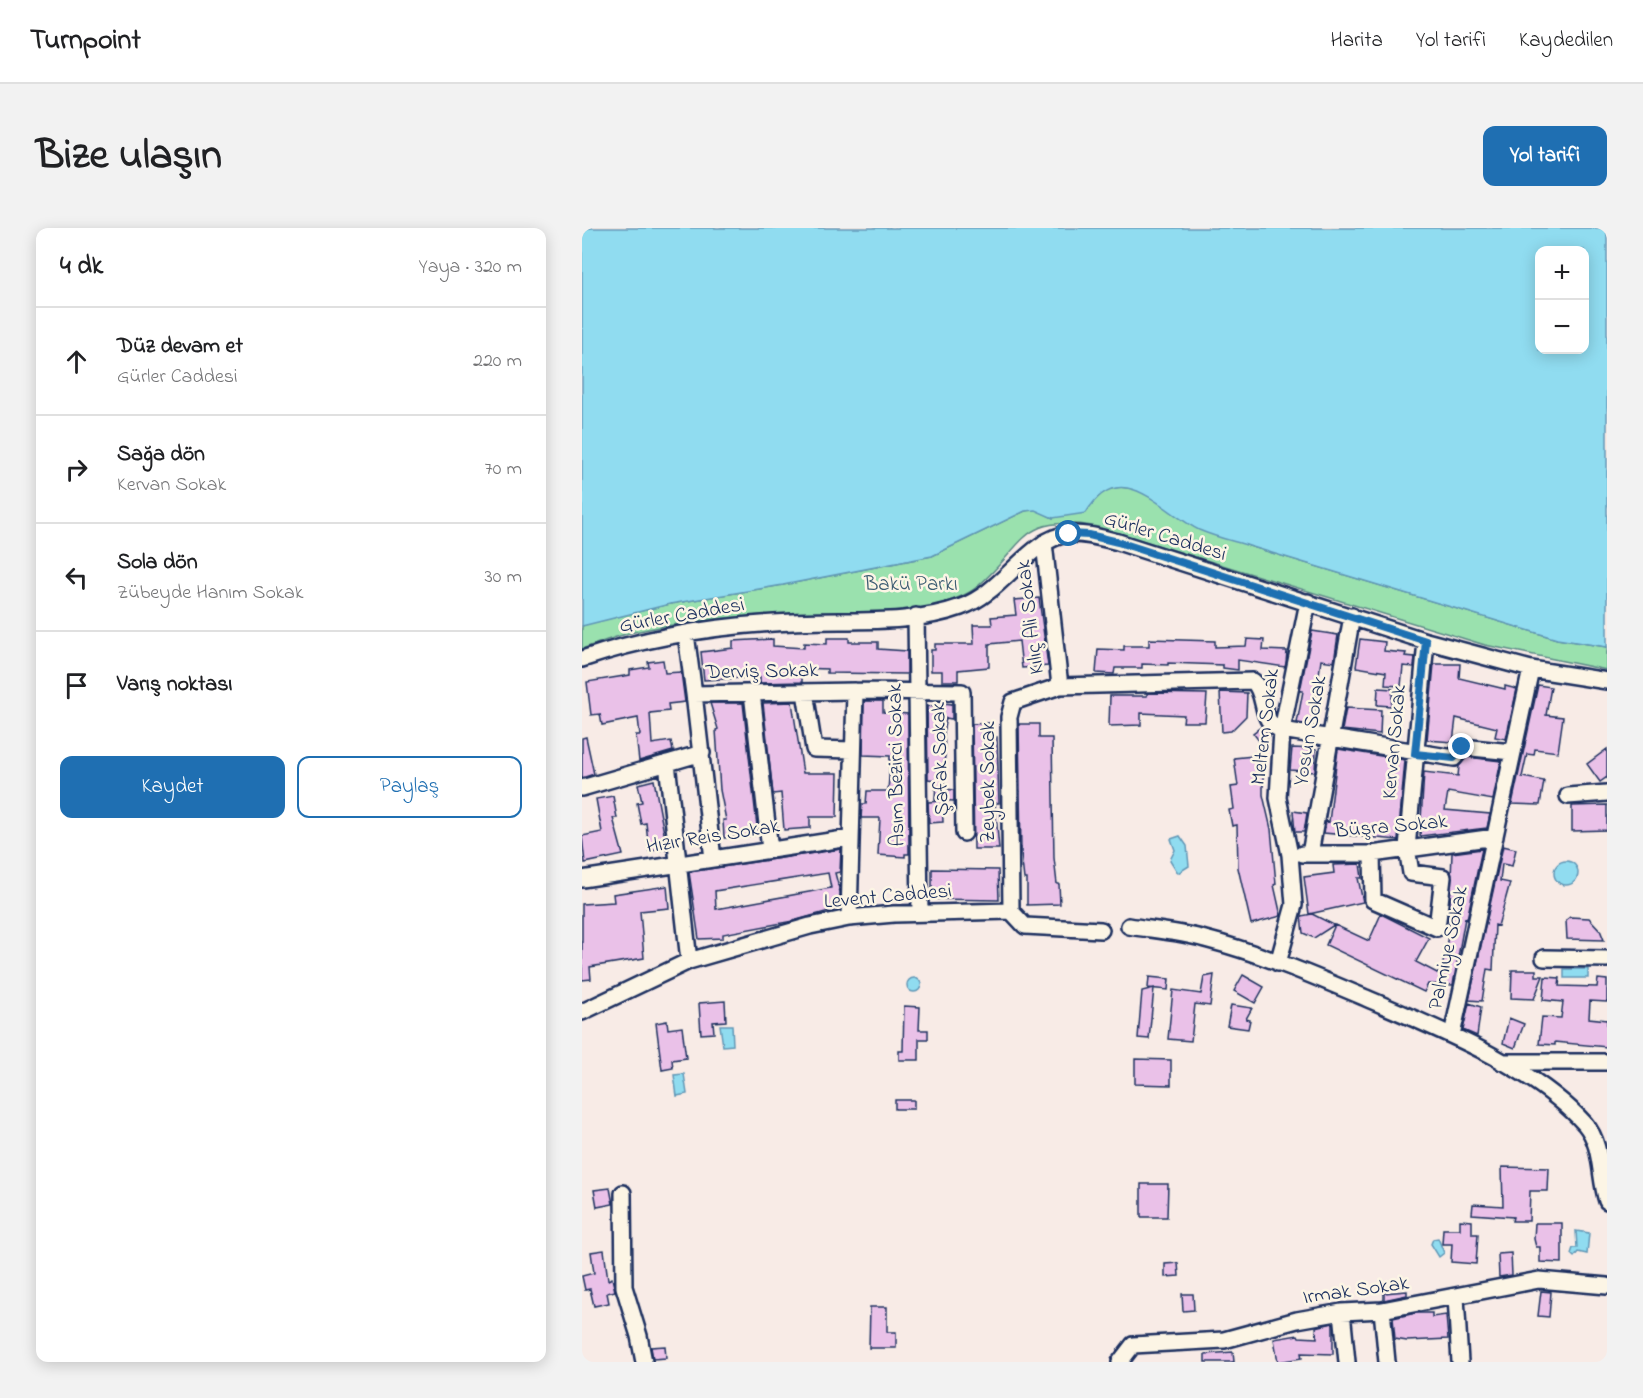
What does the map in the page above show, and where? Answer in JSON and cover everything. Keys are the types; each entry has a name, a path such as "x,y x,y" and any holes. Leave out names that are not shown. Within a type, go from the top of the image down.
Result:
{"street":[{"name":"Gürler Caddesi","path":"582,658 628,645 686,634 771,623 916,616 961,607 979,598 1003,581 1052,537 1069,534 1089,535 1426,641 1531,669 1607,681"},
{"name":"Kılıç Ali Sokak","path":"1044,543 1060,686"},
{"name":"Meltem Sokak","path":"1278,963 1294,905 1290,855 1278,798 1282,730 1308,602"},
{"name":"Asım Bezirci Sokak","path":"916,616 920,913"},
{"name":"Yosun Sokak","path":"1310,854 1352,616"},
{"name":"Derviş Sokak","path":"686,634 694,694 916,691"},
{"name":"Kervan Sokak","path":"1407,848 1426,641"},
{"name":"Palmiye Sokak","path":"1531,669 1452,1035 1546,1088 1586,1125 1596,1143 1607,1201"},
{"path":"1060,686 1253,681 1259,687 1268,721 1275,728 1282,730 1415,754 1454,758 1462,747 1512,752"},
{"name":"Zeybek Sokak","path":"1011,911 1009,717 1013,702 1060,686"},
{"path":"849,918 855,691"},
{"name":"Şafak Sokak","path":"916,691 962,692 964,833"},
{"path":"805,692 814,749 853,750"},
{"path":"752,693 770,850"},
{"path":"694,694 713,859"},
{"path":"582,788 702,753"},
{"path":"667,763 689,961"},
{"path":"1568,796 1607,794"},
{"name":"Büşra Sokak","path":"1290,855 1372,854 1495,837"},
{"name":"Hızır Reis Sokak","path":"582,879 850,838"},
{"path":"1372,854 1372,900 1437,928 1443,877 1411,873 1407,848"},
{"path":"1011,911 1025,926 1101,930"},
{"name":"Levent Caddesi","path":"582,1012 689,961 810,926 849,918 920,913 1011,911"},
{"path":"1129,926 1206,939 1278,963 1452,1035"},
{"path":"1544,958 1607,959"},
{"path":"1500,1062 1607,1062"},
{"path":"623,1193 624,1287 639,1336 644,1362"},
{"name":"Irmak Sokak","path":"1120,1362 1133,1345 1224,1340 1297,1320 1342,1312 1382,1310 1539,1280 1607,1286"},
{"path":"1456,1297 1460,1362"},
{"path":"1382,1310 1387,1362"},
{"path":"1342,1312 1347,1362"}],"green space":[{"name":"Bakü Parkı","path":"1120,487 1135,489 1249,546 1557,639 1607,647 1607,670 1485,645 1098,527 1072,524 1053,524 1039,528 1017,544 972,591 950,601 919,610 902,614 864,617 783,614 716,619 634,632 582,649 582,626 587,624 670,604 932,556 1025,511 1035,509 1053,518 1094,500 1106,490"}],"water":[{"path":"582,228 1607,228 1607,647 1557,639 1211,535 1199,530 1156,501 1127,488 1113,489 1099,496 1086,513 1053,518 1035,510 1025,511 932,556 670,604 582,626"},
{"path":"1180,836 1187,846 1189,866 1178,873 1170,860 1175,850 1171,839"},
{"path":"1566,861 1575,864 1578,873 1575,882 1566,885 1557,882 1554,873 1557,864"},
{"path":"1564,969 1588,969 1588,978 1564,978"},
{"path":"914,978 919,980 921,985 919,990 914,992 909,990 907,985 909,980"},
{"path":"720,1025 732,1025 733,1045 723,1046"},
{"path":"684,1074 687,1094 677,1096 674,1075"},
{"path":"1576,1231 1589,1233 1587,1254 1578,1252 1574,1257 1571,1254 1573,1248 1577,1248"},
{"path":"1438,1238 1444,1253 1439,1257 1431,1244 1433,1239"}],"building":[{"path":"1039,598 1048,666 1022,668 1019,641 989,644 989,667 958,670 958,681 942,681 942,671 931,671 931,650 935,650 935,644 974,644 973,625 992,625 991,617 1016,615 1014,600"},
{"path":"1312,631 1338,635 1334,662 1321,660 1312,725 1297,723 1303,691 1300,691"},
{"path":"827,638 849,638 849,642 878,642 878,649 907,651 907,674 827,673 827,669 802,668 802,682 760,683 760,677 704,680 701,652 733,648 733,641 773,639 773,646 804,648 804,643 827,644"},
{"path":"1149,639 1215,641 1215,647 1246,646 1247,639 1264,640 1263,650 1287,651 1286,663 1285,667 1238,660 1238,670 1223,668 1223,665 1142,664 1142,668 1115,668 1114,674 1096,673 1098,649 1124,650 1124,646 1149,646"},
{"path":"1360,639 1385,642 1384,651 1406,653 1405,656 1415,657 1414,667 1403,666 1401,686 1385,685 1386,672 1356,667"},
{"path":"663,660 665,673 681,672 685,702 668,704 669,711 650,713 652,744 671,741 673,751 639,761 636,735 640,735 638,718 602,725 600,714 591,715 587,682 630,675 630,670 649,667 648,662"},
{"path":"1434,664 1460,664 1459,678 1505,689 1505,686 1517,689 1506,739 1495,737 1497,728 1456,718 1453,742 1427,740"},
{"path":"1538,685 1551,687 1546,715 1563,717 1558,752 1535,749 1534,755 1527,754 1522,777 1544,781 1540,805 1512,804"},
{"path":"1378,688 1393,689 1391,706 1377,705"},
{"path":"1220,692 1247,693 1246,716 1231,731 1222,732"},
{"path":"1147,693 1207,694 1205,722 1183,722 1184,715 1141,713 1141,725 1109,726 1110,696 1147,696"},
{"path":"864,701 883,701 883,712 908,714 909,854 905,854 905,857 878,855 880,818 861,818 862,804 866,804 867,791 888,791 890,756 863,755"},
{"path":"792,702 803,773 838,773 837,817 810,817 810,828 784,830 781,793 773,794 763,703"},
{"path":"710,703 743,703 758,835 724,838 723,820 726,820 720,790 716,730 718,729"},
{"path":"943,703 952,704 952,719 946,718 944,728 943,767 945,768 944,789 954,790 954,801 935,800 936,780 928,779 927,706 943,708"},
{"path":"1346,708 1381,710 1380,734 1342,730"},
{"path":"990,723 989,737 997,737 999,803 995,803 999,849 974,849 972,724"},
{"path":"1019,724 1039,724 1039,738 1052,738 1054,858 1060,904 1027,905 1027,879 1024,879 1021,853"},
{"path":"1261,727 1270,735 1260,742 1253,733"},
{"path":"586,737 594,774 582,778 582,738"},
{"path":"1292,748 1316,749 1315,772 1290,770"},
{"path":"1338,749 1405,760 1398,840 1324,833 1326,821 1329,822"},
{"path":"1607,749 1607,777 1600,782 1587,764"},
{"path":"1263,755 1263,795 1271,829 1276,884 1274,885 1281,916 1251,924 1238,868 1237,825 1232,826 1229,810 1234,809 1231,787 1238,786 1234,758"},
{"path":"1467,757 1501,761 1493,800 1448,792 1445,810 1490,814 1487,828 1420,836 1424,772 1458,776 1459,766"},
{"path":"654,780 667,849 649,851 646,823 641,824 637,803 642,802 638,784"},
{"path":"613,796 617,818 613,818 623,855 585,863 582,836 602,832 596,799"},
{"path":"942,801 943,822 929,823 928,802"},
{"path":"1607,805 1607,830 1572,831 1572,806"},
{"path":"1293,811 1307,813 1304,832 1295,832"},
{"path":"1503,846 1516,849 1512,866 1502,864 1500,881 1510,883 1498,926 1495,925 1493,970 1487,969 1482,1001 1469,1000"},
{"path":"841,849 840,872 835,873 840,892 840,908 793,921 723,934 723,938 699,939 689,872","holes":["828,873 831,888 716,909 715,891"]},
{"path":"1482,849 1467,919 1465,918 1453,985 1428,984 1424,992 1326,945 1335,925 1369,941 1381,914 1429,938 1416,962 1441,975 1449,930 1452,853"},
{"path":"1360,864 1362,878 1358,878 1363,902 1309,914 1304,877 1334,873 1333,865"},
{"path":"932,869 998,870 999,900 932,899"},
{"path":"667,886 669,908 640,911 644,958 590,967 591,979 582,980 582,904 614,902 613,894"},
{"path":"1312,914 1334,925 1314,938 1303,933 1301,916"},
{"path":"1570,917 1589,918 1600,930 1604,940 1567,939 1566,920"},
{"path":"1512,970 1536,970 1536,976 1543,976 1534,999 1511,998"},
{"path":"1214,975 1210,1006 1195,1004 1191,1041 1168,1039 1173,990 1201,994 1204,977"},
{"path":"1243,975 1264,987 1255,1003 1234,991"},
{"path":"1149,977 1169,979 1168,990 1148,988"},
{"path":"1545,977 1560,978 1559,986 1597,987 1598,979 1607,980 1607,1002 1590,1001 1589,1018 1607,1020 1607,1047 1555,1042 1555,1045 1539,1044 1542,1017 1561,1018 1563,1002 1543,1000"},
{"path":"1154,988 1149,1039 1138,1038 1142,991"},
{"path":"725,1001 726,1021 713,1022 714,1033 701,1034 699,1003"},
{"path":"1469,1003 1481,1007 1477,1036 1463,1030"},
{"path":"1231,1005 1252,1008 1246,1019 1250,1020 1248,1029 1227,1026"},
{"path":"904,1006 920,1007 919,1030 928,1030 928,1039 919,1039 919,1060 899,1060 899,1051 903,1051"},
{"path":"1509,1018 1524,1024 1515,1048 1503,1043"},
{"path":"667,1021 668,1029 682,1027 686,1058 672,1060 673,1068 662,1070 656,1023"},
{"path":"1135,1059 1171,1060 1171,1085 1135,1084"},
{"path":"895,1100 914,1100 914,1109 895,1109"},
{"path":"1502,1167 1549,1168 1548,1191 1530,1191 1529,1221 1512,1221 1513,1217 1472,1214 1473,1204 1503,1206"},
{"path":"1141,1184 1168,1184 1167,1217 1141,1217"},
{"path":"610,1188 613,1204 597,1207 594,1190"},
{"path":"1460,1220 1472,1221 1472,1234 1478,1234 1476,1264 1451,1262 1452,1244 1442,1244 1443,1229 1460,1229"},
{"path":"1535,1223 1562,1223 1562,1263 1540,1262 1540,1247 1536,1247 1534,1239"},
{"path":"604,1250 608,1280 612,1278 615,1291 607,1293 609,1303 594,1306 590,1289 585,1290 582,1276 594,1273 591,1252"},
{"path":"1511,1253 1512,1275 1499,1277 1498,1254"},
{"path":"1178,1263 1179,1276 1165,1277 1165,1264"},
{"path":"1407,1291 1407,1295 1384,1300 1384,1293"},
{"path":"1541,1291 1551,1292 1549,1317 1538,1316"},
{"path":"1182,1294 1193,1294 1194,1310 1183,1311"},
{"path":"870,1307 887,1307 887,1332 896,1332 896,1348 869,1348"},
{"path":"1416,1313 1432,1313 1432,1317 1446,1315 1448,1339 1407,1341 1395,1339 1393,1318"},
{"path":"1333,1323 1333,1354 1301,1353 1302,1358 1278,1362 1274,1339 1298,1335 1299,1337 1317,1338 1316,1327"},
{"path":"665,1346 666,1358 653,1359 651,1347"},
{"path":"1233,1352 1234,1362 1205,1362 1205,1354"}],"route":[{"path":"1069,534 1089,535 1118,542 1426,641 1415,754 1454,758 1462,747"}]}
